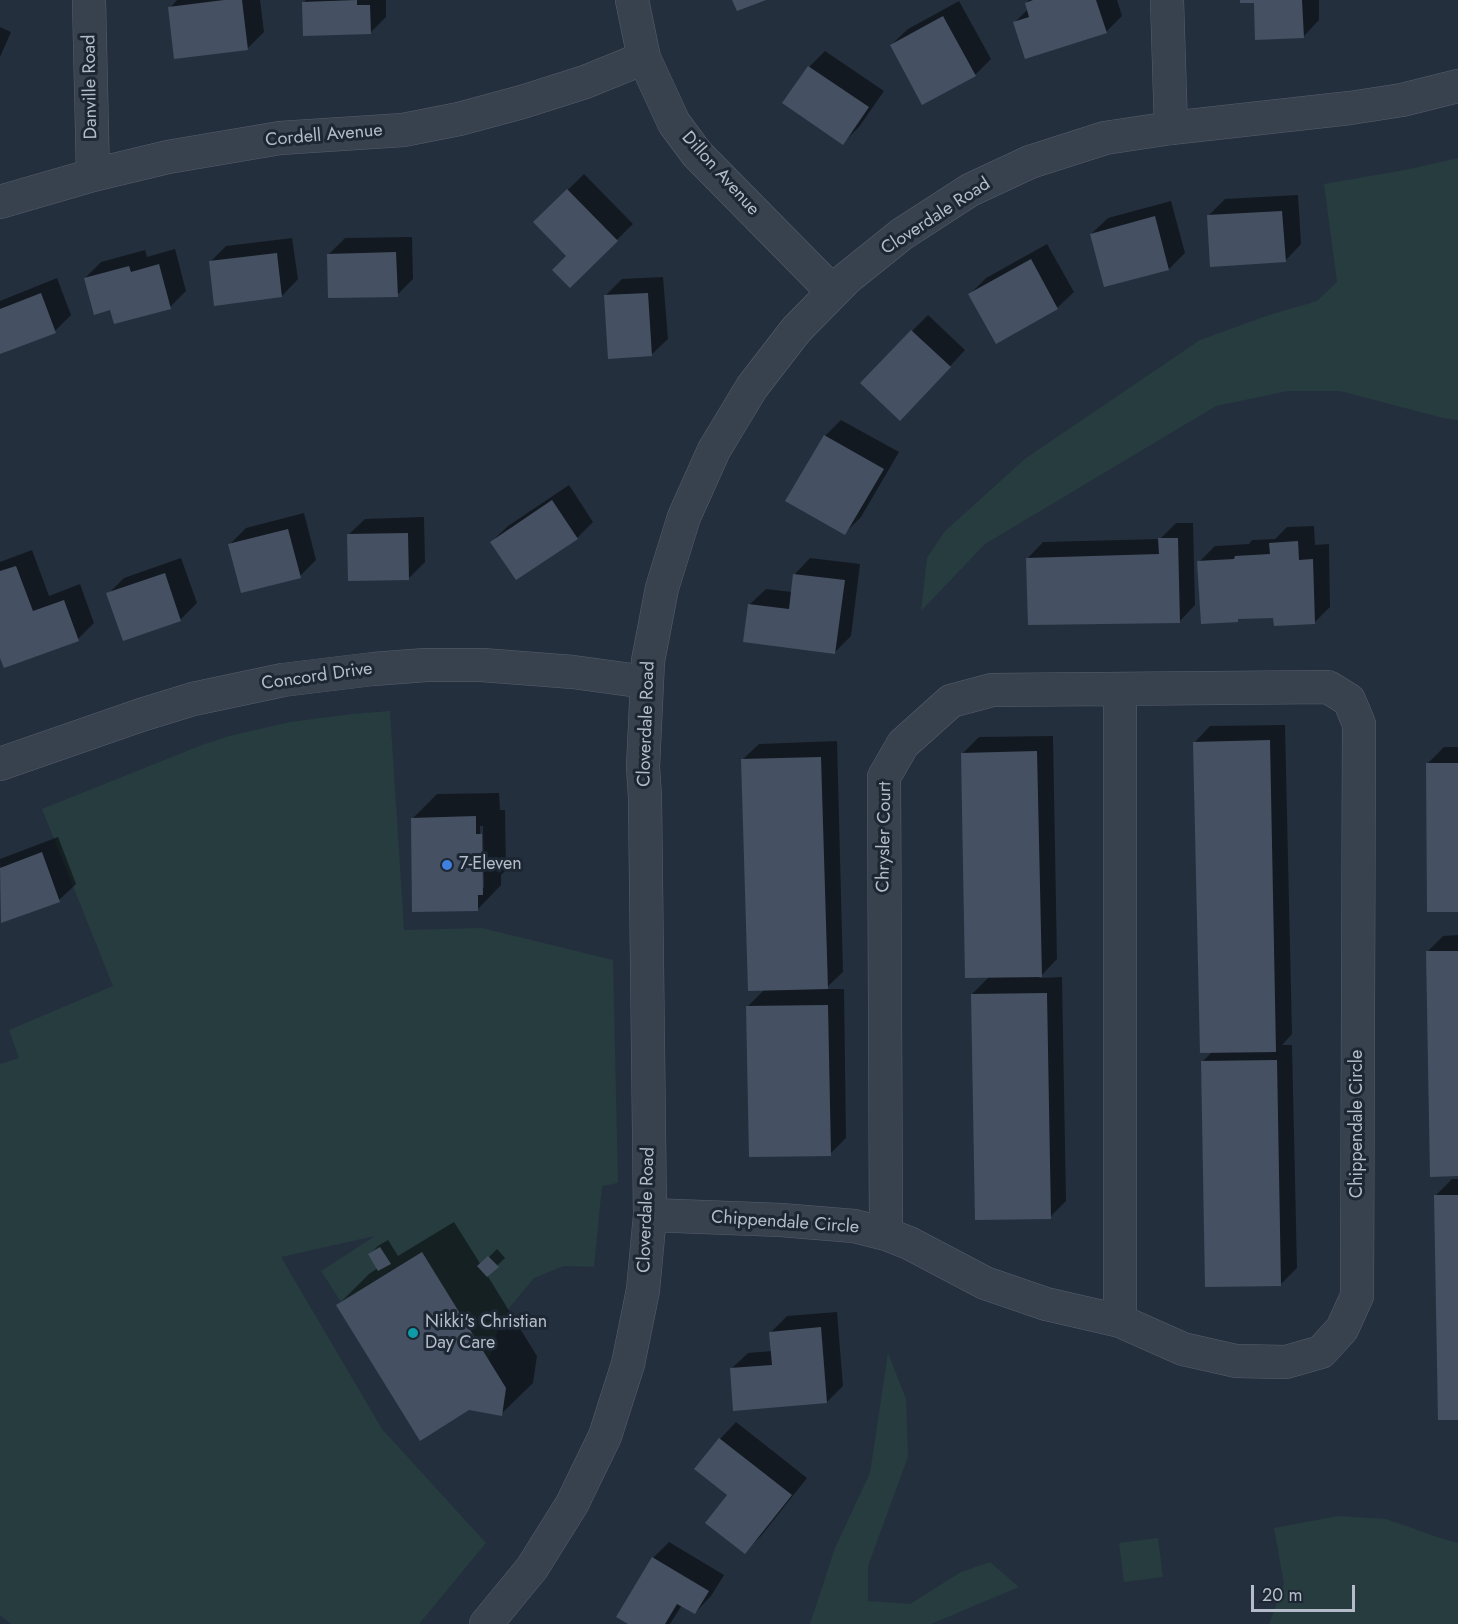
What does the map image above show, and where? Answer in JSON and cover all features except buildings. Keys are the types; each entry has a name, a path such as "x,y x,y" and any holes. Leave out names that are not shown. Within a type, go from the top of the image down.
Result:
{"street":[{"name":"Danville Road","path":"89,0 93,175"},
{"name":"Dillon Avenue","path":"632,0 644,58 674,123 696,154 833,292"},
{"path":"1167,0 1171,128"},
{"name":"Cordell Avenue","path":"0,202 93,175 168,157 280,138 403,130 459,119 585,82 644,58"},
{"name":"Cloverdale Road","path":"486,1624 532,1568 563,1519 605,1436 630,1354 643,1290 650,1215 643,767 646,682 662,588 684,517 714,450 752,387 796,330 846,279 902,234 970,190 1030,162 1105,138 1171,128 1350,108 1402,100 1458,86"},
{"name":"Concord Drive","path":"0,765 193,699 283,680 426,665 482,665 573,672 646,682"},
{"name":"Chippendale Circle","path":"650,1215 854,1226 886,1234 909,1244 985,1283 1046,1304 1120,1321 1183,1349 1236,1361 1286,1362 1321,1352 1342,1329 1357,1296 1359,724 1349,700 1328,687"},
{"name":"Chrysler Court","path":"886,1234 884,777 903,744 951,701 992,690 1328,687"},
{"path":"1120,690 1120,1321"}],"green space":[{"path":"1458,158 1458,420 1340,391 1288,391 1216,406 985,544 921,611 927,558 945,531 1026,458 1200,340 1269,315 1317,301 1337,282 1324,184"},
{"path":"390,711 404,930 482,928 613,960 618,1183 602,1186 594,1267 564,1266 534,1278 509,1308 498,1330 489,1361 341,1302 321,1271 375,1236 281,1257 382,1429 486,1543 419,1624 11,1624 0,1615 0,1064 19,1058 9,1030 113,986 42,809 229,736 290,722"},
{"path":"888,1353 906,1399 908,1457 868,1566 868,1601 910,1604 961,1572 990,1562 1019,1587 931,1624 810,1624 835,1548 870,1473"},
{"path":"1338,1516 1386,1519 1458,1543 1458,1624 1269,1624 1284,1584 1274,1528"},
{"path":"1158,1538 1163,1577 1124,1582 1119,1543"}],"place":[{"name":"7-Eleven","path":"447,865"},
{"name":"Nikki's Christian Day Care","path":"413,1333"}]}
